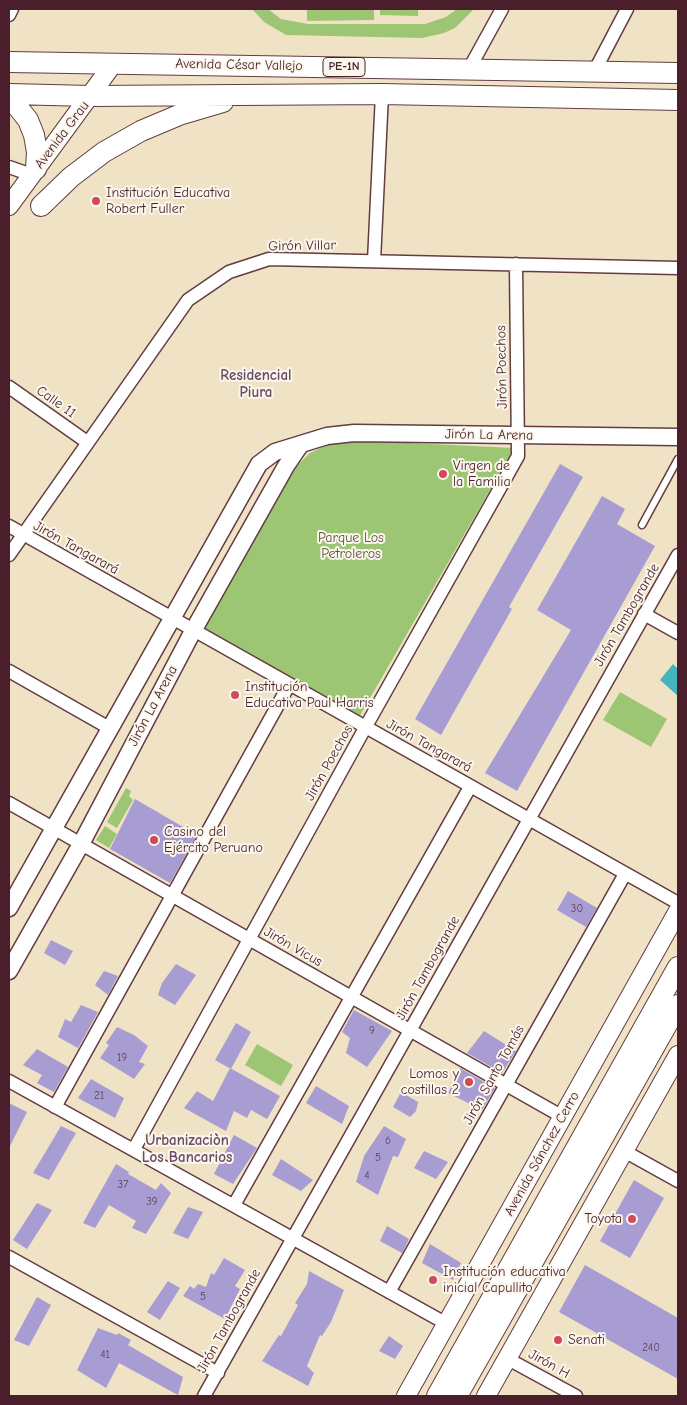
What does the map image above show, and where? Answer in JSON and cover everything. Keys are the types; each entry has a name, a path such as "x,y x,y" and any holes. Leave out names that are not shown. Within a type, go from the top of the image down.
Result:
{"main road":[{"name":"Avenida César Vallejo","path":"9,62 678,73"},
{"name":"Avenida Grau","path":"9,206 114,64"},
{"name":"Avenida César Vallejo","path":"9,95 382,94 678,100"},
{"path":"9,95 28,120 34,135 37,152 34,172"},
{"path":"41,206 78,172 104,152 140,131 179,115 219,102 260,95"},
{"name":"Avenida Sánchez Cerro","path":"406,1396 678,911"},
{"name":"Avenida Sánchez Cerro","path":"437,1396 678,967"},
{"path":"457,1396 678,1005"},
{"path":"486,1396 678,1055"}],"street":[{"path":"9,16 12,9"},
{"path":"469,69 502,9"},
{"path":"594,72 627,9"},
{"path":"374,261 382,94"},
{"path":"9,167 34,172"},
{"name":"Girón Villar","path":"9,555 188,300 229,272 268,259 678,268"},
{"name":"Jirón Poechos","path":"134,1149 365,728 518,456 516,264"},
{"name":"Calle 11","path":"9,387 87,442"},
{"name":"Jirón La Arena","path":"9,908 259,464 274,452 327,436 354,433 678,437"},
{"name":"Jirón La Arena","path":"9,971 81,844 193,631 286,466 301,444"},
{"name":"Jirón Tangarará","path":"9,526 678,903"},
{"name":"Jirón Tambogrande","path":"204,1396 678,555"},
{"path":"644,614 678,632"},
{"path":"9,671 111,729"},
{"path":"56,1107 174,897 289,685"},
{"path":"234,1205 470,787"},
{"name":"Jirón Vicus","path":"9,802 563,1117"},
{"name":"Jirón Santo Tomás","path":"389,1292 625,874"},
{"path":"9,1081 447,1324"},
{"path":"624,1151 678,1181"},
{"path":"9,1257 218,1372"},
{"name":"Jirón H","path":"508,1359 576,1396"}],"lane":[{"path":"642,525 678,460"}],"green space":[{"path":"252,9 268,9 281,19 308,24 425,24 446,17 457,9 474,9 455,28 444,33 422,38 286,35 264,22"},
{"path":"307,9 374,9 374,20 307,21"},
{"path":"380,9 418,9 418,16 380,15"},
{"name":"Parque Los Petroleros","path":"348,440 514,448 358,719 199,627 281,481 310,453 329,444"},
{"path":"620,692 667,719 651,747 603,720"},
{"path":"126,788 131,791 129,796 133,800 117,828 107,822"},
{"path":"105,826 117,834 109,848 96,840"},
{"path":"257,1044 293,1065 281,1086 245,1065"}],"water":[{"path":"673,664 678,669 678,696 660,680"}],"building":[{"path":"560,464 583,477 509,607 512,609 441,735 415,719"},
{"path":"602,496 625,509 617,524 655,546 517,791 485,773 571,630 537,610"},
{"name":"Casino del Ejército Peruano","path":"135,799 197,835 170,883 110,849"},
{"path":"568,891 597,908 586,927 557,910"},
{"path":"51,940 73,951 65,965 44,953"},
{"path":"176,964 196,975 175,1005 158,995 162,983"},
{"path":"104,971 118,976 108,995 95,985"},
{"path":"81,1005 98,1012 78,1048 58,1037 65,1019 71,1022"},
{"path":"354,1010 392,1031 367,1067 346,1053 350,1038 342,1032"},
{"path":"236,1023 251,1032 231,1069 215,1060"},
{"path":"117,1027 134,1035 148,1046 139,1062 145,1064 134,1079 100,1058 109,1045 106,1043"},
{"path":"484,1031 516,1051 502,1073 467,1053"},
{"path":"37,1049 68,1067 54,1092 37,1083 42,1075 23,1065"},
{"path":"230,1068 280,1096 267,1119 251,1110 247,1118 234,1111 226,1131 184,1108 197,1091 213,1101"},
{"path":"460,1068 495,1088 482,1110 448,1093"},
{"path":"91,1079 124,1098 115,1118 78,1098"},
{"path":"316,1086 349,1106 342,1124 306,1103"},
{"path":"401,1092 418,1102 416,1111 410,1117 393,1107"},
{"path":"9,1103 27,1112 9,1148"},
{"path":"61,1126 76,1133 49,1180 33,1173"},
{"path":"384,1126 406,1139 398,1157 393,1156 378,1195 356,1182 364,1156"},
{"path":"234,1135 257,1148 233,1184 214,1174"},
{"path":"424,1151 448,1162 436,1179 414,1168"},
{"path":"281,1159 313,1180 301,1191 272,1175"},
{"path":"116,1164 129,1172 128,1174 156,1190 161,1183 171,1193 146,1234 132,1228 136,1221 109,1205 95,1228 83,1223"},
{"name":"Toyota","path":"634,1180 664,1198 630,1258 600,1241"},
{"path":"37,1203 52,1210 27,1249 13,1240"},
{"path":"188,1207 203,1212 188,1239 173,1233"},
{"path":"387,1226 409,1239 402,1253 380,1241"},
{"path":"430,1244 461,1263 453,1280 422,1263"},
{"path":"224,1258 245,1270 235,1286 240,1289 225,1319 183,1296 190,1286 194,1289 198,1284 206,1287 211,1273 214,1275"},
{"path":"585,1265 678,1318 678,1379 559,1312"},
{"path":"309,1271 344,1290 331,1322 322,1336 320,1335 307,1366 314,1373 308,1386 262,1361 279,1335 281,1336 298,1305 295,1303 307,1284"},
{"path":"168,1281 180,1288 160,1320 147,1312"},
{"path":"37,1297 51,1305 29,1346 14,1340"},
{"path":"98,1328 117,1335 118,1333 131,1340 128,1345 183,1377 178,1395 119,1363 106,1388 77,1370"},
{"path":"389,1336 403,1346 395,1359 379,1351"}],"place":[{"name":"Institución Educativa Robert Fuller","path":"96,201"},
{"name":"Virgen de la Familia","path":"443,474"},
{"name":"Institución Educativa Paul Harris","path":"235,695"},
{"name":"Casino del Ejército Peruano","path":"154,840"},
{"name":"Lomos y costillas 2","path":"469,1082"},
{"name":"Toyota","path":"632,1219"},
{"name":"Institución educativa inicial Capullito","path":"433,1280"},
{"name":"Senati","path":"558,1340"}],"district":[{"name":"Residencial Piura","path":"256,384"},
{"name":"Urbanizaciòn Los Bancarios","path":"187,1150"}]}
